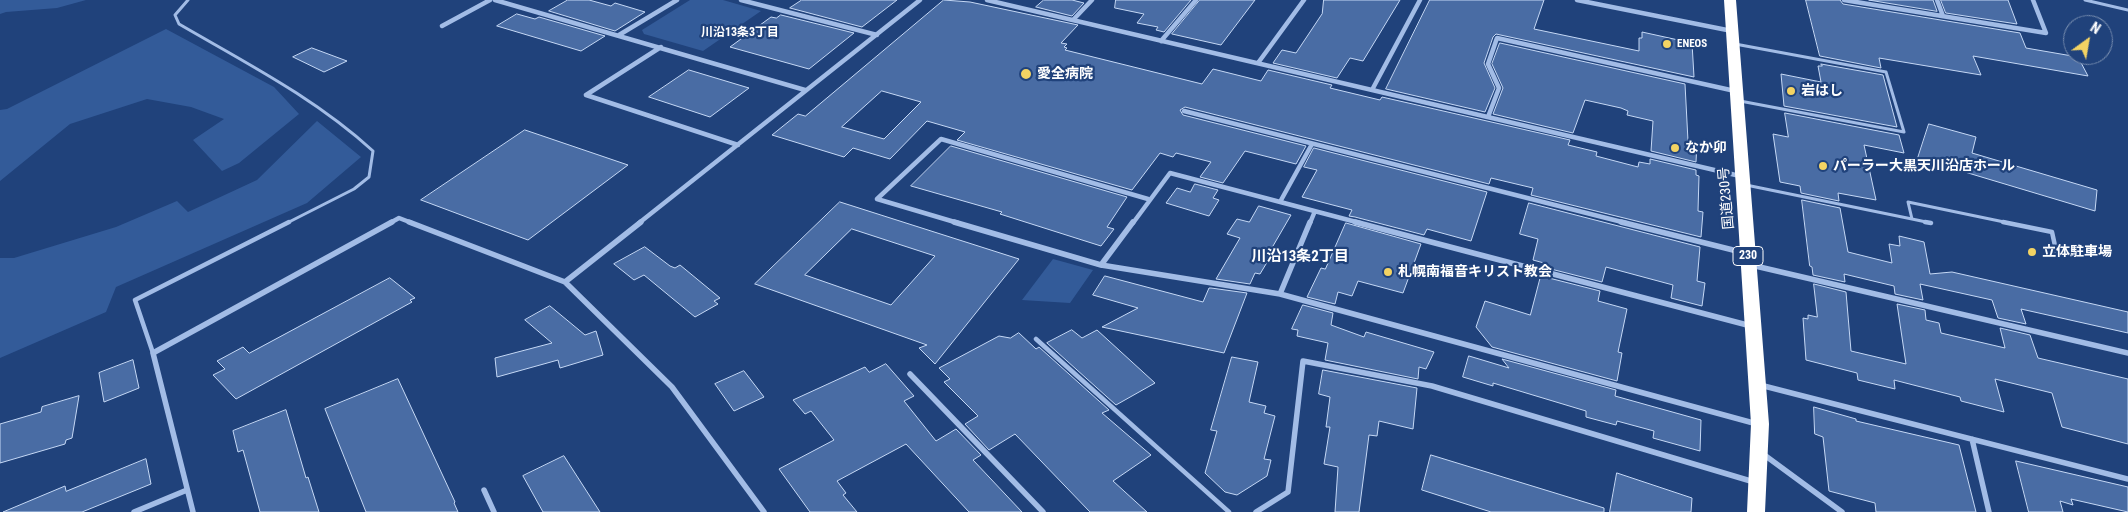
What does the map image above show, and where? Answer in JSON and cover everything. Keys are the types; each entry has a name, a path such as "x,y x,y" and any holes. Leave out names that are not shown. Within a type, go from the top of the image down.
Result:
{"highway":[{"name":"国道230号","path":"1730,0 1741,180 1754,327 1760,424 1759,483 1756,512"}],"street":[{"path":"442,26 490,0"},
{"path":"495,0 805,90"},
{"path":"619,35 677,0"},
{"path":"741,0 877,35"},
{"path":"565,282 920,0"},
{"path":"991,0 1488,117 1741,180"},
{"path":"1072,20 1092,0"},
{"path":"1161,41 1196,0"},
{"path":"1258,63 1304,0"},
{"path":"1372,90 1420,0"},
{"path":"1577,0 1732,37"},
{"path":"1845,0 2046,33 2033,0"},
{"path":"1936,0 1943,16"},
{"path":"1488,117 1499,88 1488,64 1497,38 1736,95"},
{"path":"661,47 586,96 738,145"},
{"path":"1184,111 1748,259 2128,353"},
{"path":"1148,200 941,138 877,199 1101,265 1280,294 1760,424"},
{"path":"1280,202 1312,144"},
{"path":"1101,265 1170,173 1754,327"},
{"path":"1280,294 1315,211"},
{"path":"193,512 152,353 399,218 565,282 672,387 764,512"},
{"path":"1256,512 1288,492 1303,361 1432,386 1759,483"},
{"path":"910,374 1043,512"},
{"path":"1757,384 2128,478"},
{"path":"1972,439 1989,512"},
{"path":"1760,453 1842,512"},
{"path":"134,512 187,490"},
{"path":"484,490 494,512"}],"lane":[{"path":"152,353 135,300 354,189 369,177 373,151 355,132 319,106 179,24 175,15 188,0"},
{"path":"2085,0 2128,10"},
{"path":"1732,37 1886,72 1904,132 1736,95"},
{"path":"1741,180 1931,223"},
{"path":"1912,219 1908,202 2052,232 2057,255"},
{"path":"1036,340 1229,512"}],"shaded area":[{"path":"0,0 86,0 57,8 0,14"},
{"path":"690,0 723,0 761,11 703,51 644,34 642,30"},
{"path":"166,29 274,87 299,114 239,163 222,171 193,140 224,119 191,107 147,99 70,124 0,181 0,110 7,109"},
{"path":"317,121 361,157 307,203 116,287 106,312 0,358 0,258 14,258 116,227 177,201 188,212 257,180"},
{"path":"1053,259 1093,270 1070,303 1022,300"}],"building":[{"path":"568,0 589,0 611,6 615,3 645,12 615,31 549,11"},
{"path":"802,0 897,0 862,27 790,8"},
{"path":"944,0 970,2 1078,25 1061,43 1067,44 1064,47 1067,48 1065,50 1202,84 1213,69 1261,81 1268,70 1332,85 1330,88 1380,100 1382,97 1570,140 1568,145 1597,152 1596,156 1638,167 1639,162 1650,164 1650,159 1696,170 1696,175 1699,176 1698,211 1703,212 1701,237 1531,195 1533,188 1491,178 1489,184 1185,107 1180,110 1183,115 1306,146 1296,164 1245,151 1223,183 1200,177 1211,162 1176,153 1173,157 1160,153 1132,190 957,140 965,132 927,121 890,159 853,148 844,157 772,135 798,114 805,116","holes":["882,91 921,102 884,139 842,127"]},
{"path":"1044,0 1072,0 1084,3 1072,16 1036,7"},
{"path":"1116,0 1191,0 1164,32 1156,30 1158,27 1137,23 1144,14 1115,8"},
{"path":"1200,0 1255,0 1221,45 1172,34"},
{"path":"1324,0 1400,0 1363,61 1350,58 1337,78 1273,63 1282,50 1296,53 1322,14"},
{"path":"1430,0 1544,0 1534,29 1639,51 1639,38 1642,38 1642,32 1692,43 1694,77 1496,34 1493,37 1484,63 1495,88 1485,112 1386,89"},
{"path":"1806,0 1840,0 1843,4 2020,33 2026,48 2063,54 2063,65 2082,65 2088,76 1973,56 1981,75 1879,58 1881,68 1820,56"},
{"path":"1869,0 1933,0 1937,11"},
{"path":"1941,0 2008,0 2017,24 1946,13"},
{"path":"517,14 535,19 539,17 605,36 581,51 497,26"},
{"path":"781,15 854,33 809,69 730,47 771,17 776,18"},
{"path":"1500,43 1685,84 1688,141 1697,143 1696,162 1651,151 1653,121 1627,115 1628,111 1621,108 1585,100 1573,133 1493,114 1503,88 1492,64"},
{"path":"312,48 347,61 324,72 293,57"},
{"path":"1821,64 1883,75 1897,127 1784,106 1781,74 1821,82 1818,66 1822,66"},
{"path":"689,70 749,88 710,117 649,97"},
{"name":"パーラー大黒天川沿店ホール","path":"1785,113 1899,135 1904,153 1864,145 1876,200 1838,193 1839,201 1801,193 1800,186 1780,182 1773,134 1788,137"},
{"path":"1929,124 1976,137 1972,153 2097,190 2095,211 1918,158"},
{"path":"525,130 628,165 528,240 421,200"},
{"path":"951,146 1127,197 1107,227 1114,229 1101,246 1000,214 1002,212 911,186"},
{"path":"1314,148 1487,192 1471,241 1427,229 1424,235 1349,216 1352,210 1302,197 1317,170 1304,167"},
{"path":"1195,184 1218,190 1213,198 1219,200 1209,216 1166,203 1177,188 1190,192"},
{"path":"1802,200 1840,208 1848,252 1892,263 1889,244 1900,246 1899,236 1924,242 1930,274 1952,272 2128,312 2128,333 2021,309 2026,324 1998,318 1992,300 1920,284 1923,300 1895,294 1894,286 1844,274 1845,282 1813,275 1812,267 1810,266"},
{"path":"840,202 1019,259 935,364 919,348 927,345 755,284","holes":["852,229 935,256 891,305 805,275"]},
{"path":"1529,203 1700,247 1697,281 1705,283 1702,306 1671,298 1673,285 1606,267 1602,282 1543,267 1544,263 1533,260 1538,239 1520,234"},
{"path":"1259,206 1291,215 1266,258 1269,259 1260,274 1255,273 1250,284 1216,279 1240,238 1227,234 1237,219 1249,222"},
{"path":"1346,223 1421,244 1403,293 1358,281 1352,296 1338,292 1335,304 1307,297 1321,268 1325,269"},
{"path":"645,247 670,266 675,268 680,265 720,298 714,301 718,304 695,317 644,275 634,280 614,264"},
{"path":"1105,276 1203,302 1209,288 1247,293 1224,353 1102,327 1138,308 1093,295"},
{"path":"1541,276 1600,291 1598,301 1627,309 1618,352 1622,353 1617,381 1492,347 1476,327 1485,301 1530,315"},
{"path":"390,278 415,298 410,300 412,302 236,399 213,375 225,369 217,361 243,347 249,353"},
{"path":"1814,284 1846,292 1851,351 1906,364 1897,304 1925,310 1926,320 1939,323 1941,333 2005,348 2000,328 2030,335 2038,358 2128,379 2128,444 2062,427 2052,393 1995,379 2004,412 1961,401 1960,397 1894,380 1895,389 1858,380 1857,373 1806,360 1803,318 1808,319 1808,315 1817,317"},
{"path":"1303,305 1333,313 1331,325 1364,337 1366,332 1434,352 1426,369 1419,367 1418,379 1325,360 1328,343 1297,336 1298,330 1292,329"},
{"path":"550,306 585,335 596,331 603,355 560,368 558,360 497,377 495,358 552,343 525,320"},
{"path":"1072,330 1082,338 1097,330 1155,383 1116,405 1047,343"},
{"path":"1019,333 1036,349 1039,347 1109,410 1102,413 1151,455 1113,481 1147,512 1090,512 1015,434 989,450 965,424 978,416 944,382 950,379 939,368 999,336 1010,338"},
{"path":"1469,356 1509,368 1502,359 1616,390 1615,396 1701,420 1700,451 1653,438 1654,431 1617,421 1616,425 1586,417 1586,411 1493,383 1493,386 1463,377"},
{"path":"1232,357 1258,362 1249,402 1266,406 1264,413 1275,416 1264,459 1271,460 1267,476 1237,495 1225,492 1205,473 1217,431 1211,430"},
{"path":"133,360 139,388 104,402 99,373"},
{"path":"886,364 914,396 904,401 936,441 956,429 981,455 973,460 1022,512 969,512 906,444 837,481 846,493 843,495 857,512 810,512 779,469 834,440 811,411 805,414 793,400 865,367 869,372"},
{"path":"1323,370 1417,388 1413,429 1379,421 1377,436 1369,435 1359,512 1335,512 1338,467 1324,464 1330,427 1326,427 1330,397 1319,394"},
{"path":"744,371 764,397 734,411 715,384"},
{"path":"398,379 458,512 366,512 325,409"},
{"path":"79,396 72,438 66,440 65,444 0,463 0,424 41,412 42,407"},
{"path":"1814,407 1856,419 1856,421 1959,445 1976,512 1876,512 1875,503 1829,491 1823,437 1815,434"},
{"path":"286,410 306,478 308,477 319,512 260,512 243,450 238,452 233,431"},
{"path":"1431,455 1604,508 1604,512 1491,512 1422,490"},
{"path":"564,456 600,512 543,512 523,476"},
{"path":"146,459 151,484 82,512 3,512 65,486 66,491"},
{"path":"2016,461 2128,487 2128,512 2071,499 2073,505 2060,501 2063,512 2029,512"},
{"path":"1617,473 1692,498 1691,512 1610,512"}],"place":[{"name":"ENEOS","path":"1667,44"},
{"name":"愛全病院","path":"1026,74"},
{"name":"岩はし","path":"1791,91"},
{"name":"なか卯","path":"1675,148"},
{"name":"パーラー大黒天川沿店ホール","path":"1823,166"},
{"name":"立体駐車場","path":"2032,252"},
{"name":"札幌南福音キリスト教会","path":"1388,272"}],"district":[{"name":"川沿13条3丁目","path":"740,33"},
{"name":"川沿13条2丁目","path":"1300,257"}]}
